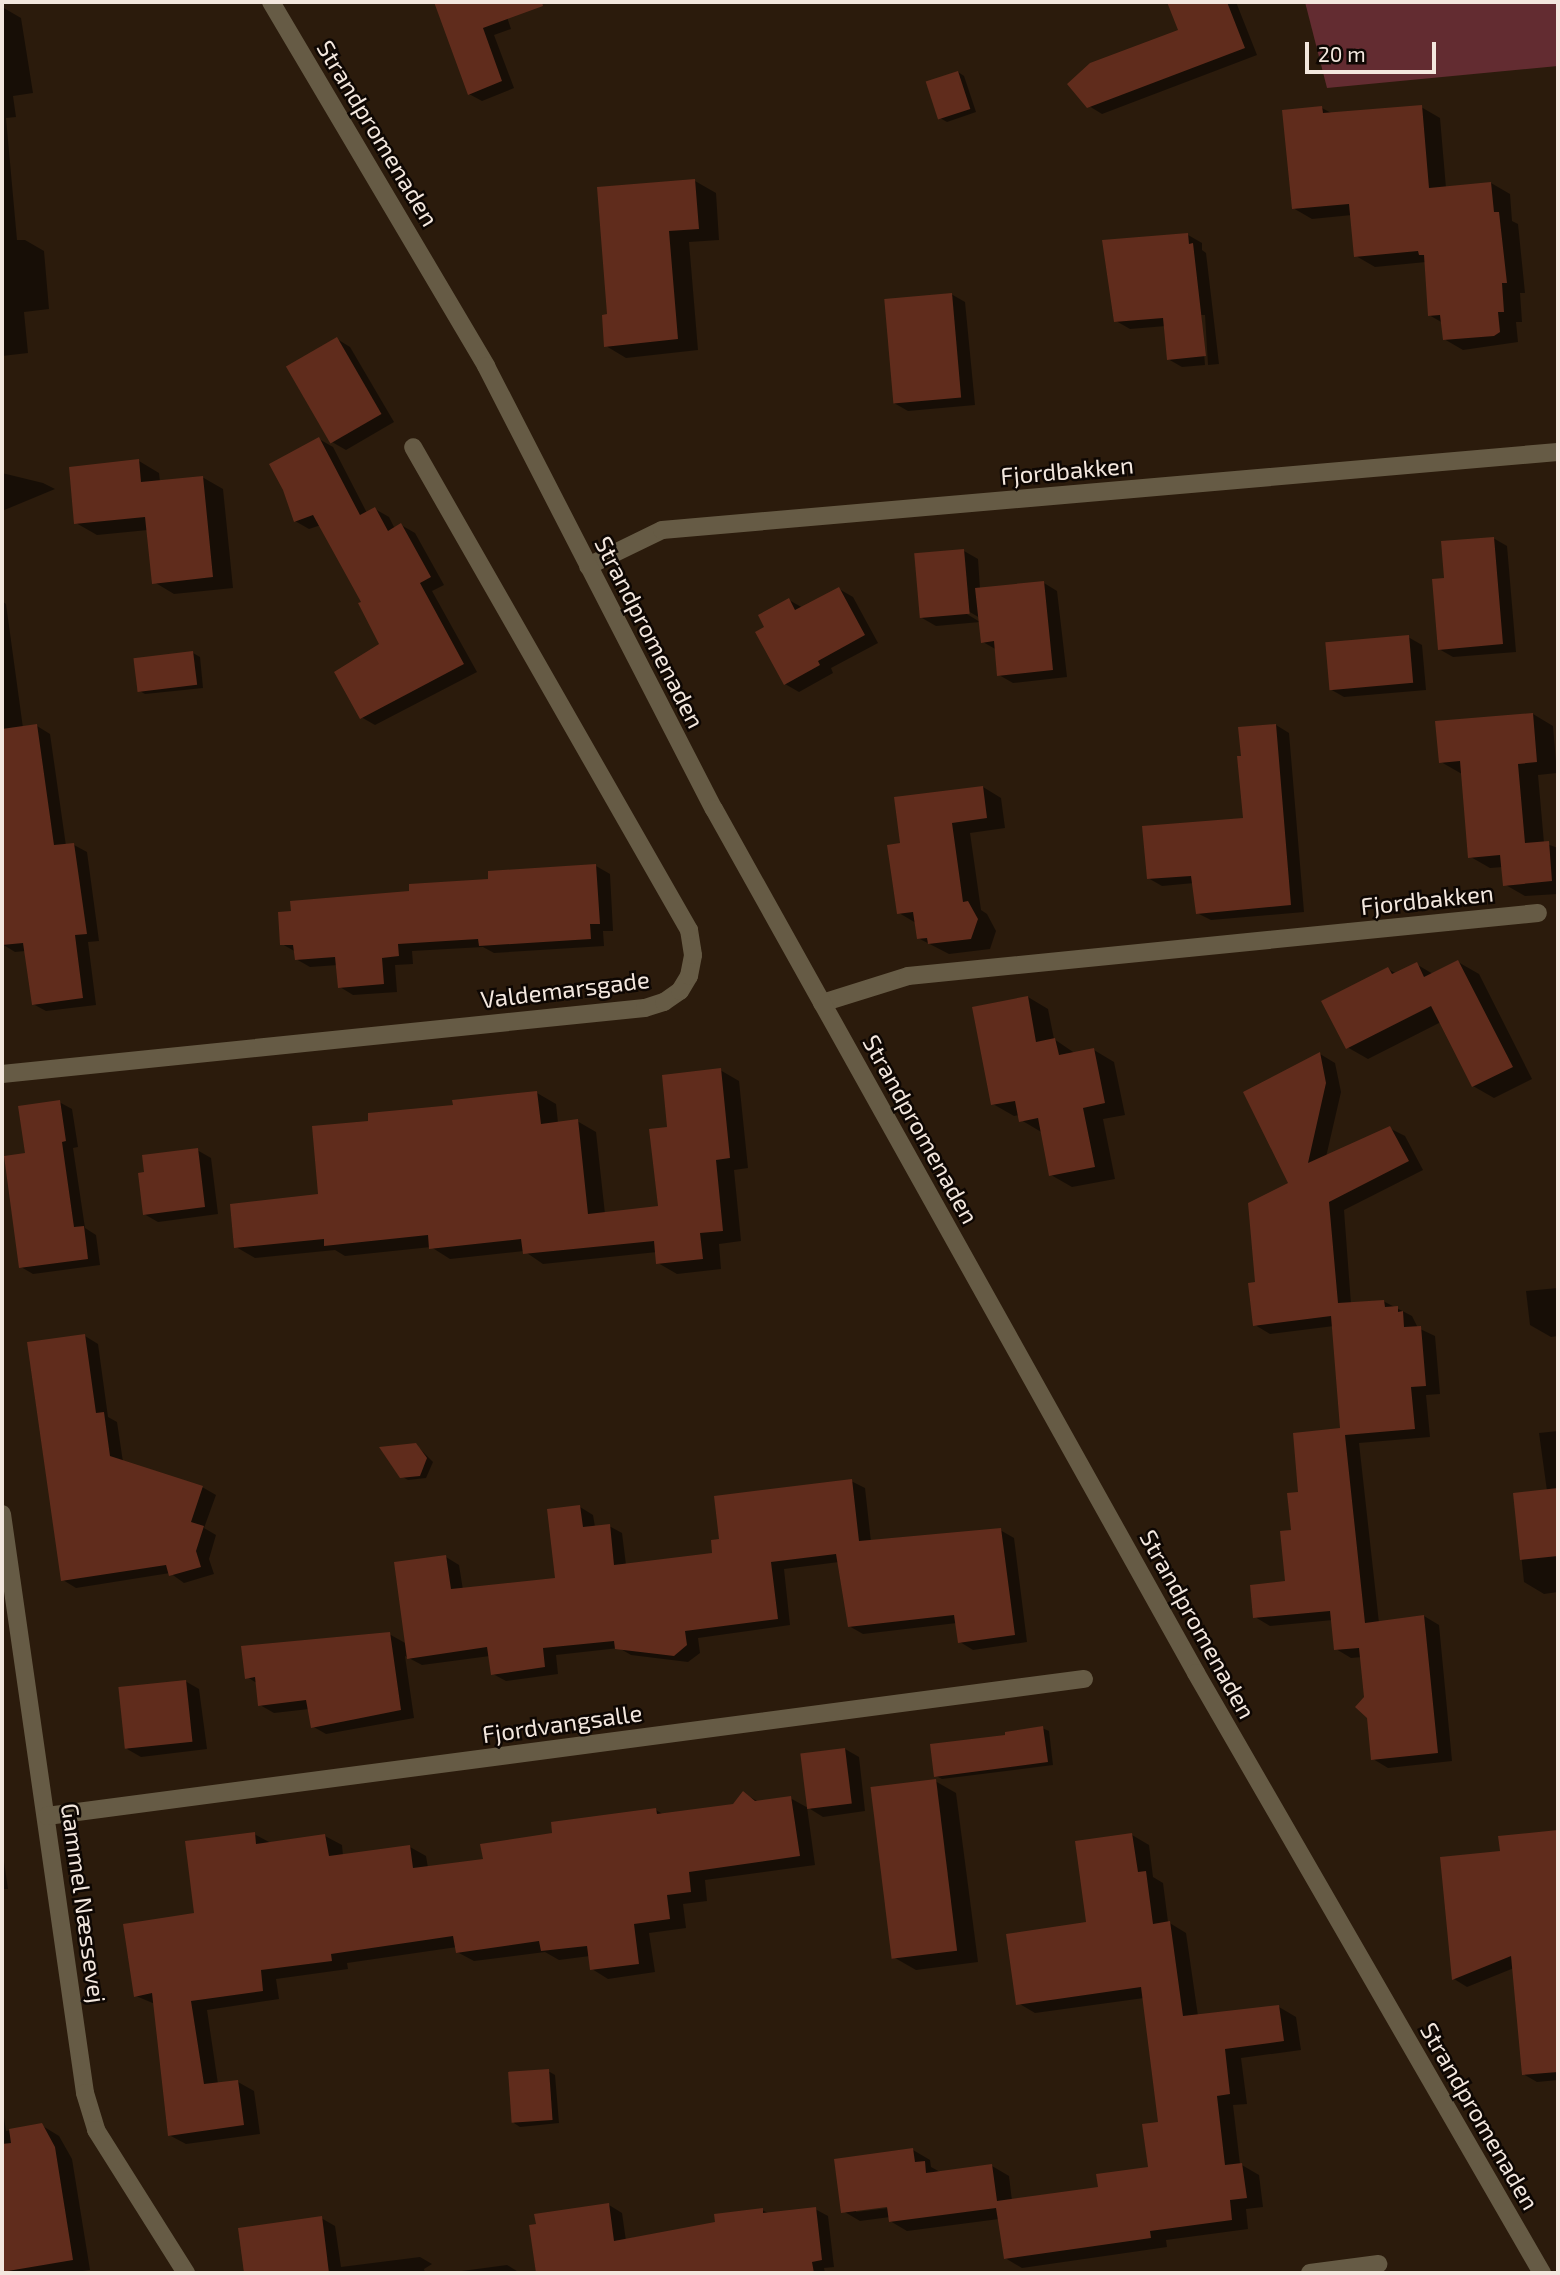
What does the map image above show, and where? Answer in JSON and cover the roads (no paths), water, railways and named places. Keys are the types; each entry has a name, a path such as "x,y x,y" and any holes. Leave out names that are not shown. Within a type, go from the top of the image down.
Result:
{"street":[{"name":"Strandpromenaden","path":"271,2 486,366 715,809 822,1003 1196,1673 1542,2273"},
{"name":"Valdemarsgade","path":"2,1074 645,1008 664,1002 680,991 689,976 693,955 689,930 413,447"},
{"name":"Fjordbakken","path":"588,566 662,530 1558,452"},
{"name":"Fjordbakken","path":"822,1003 908,976 1538,913"},
{"name":"Gammel Næssevej","path":"2,1514 85,2093 96,2130 186,2273"},
{"name":"Fjordvangsalle","path":"47,1816 1084,1679"},
{"path":"1310,2273 1378,2264"}]}
